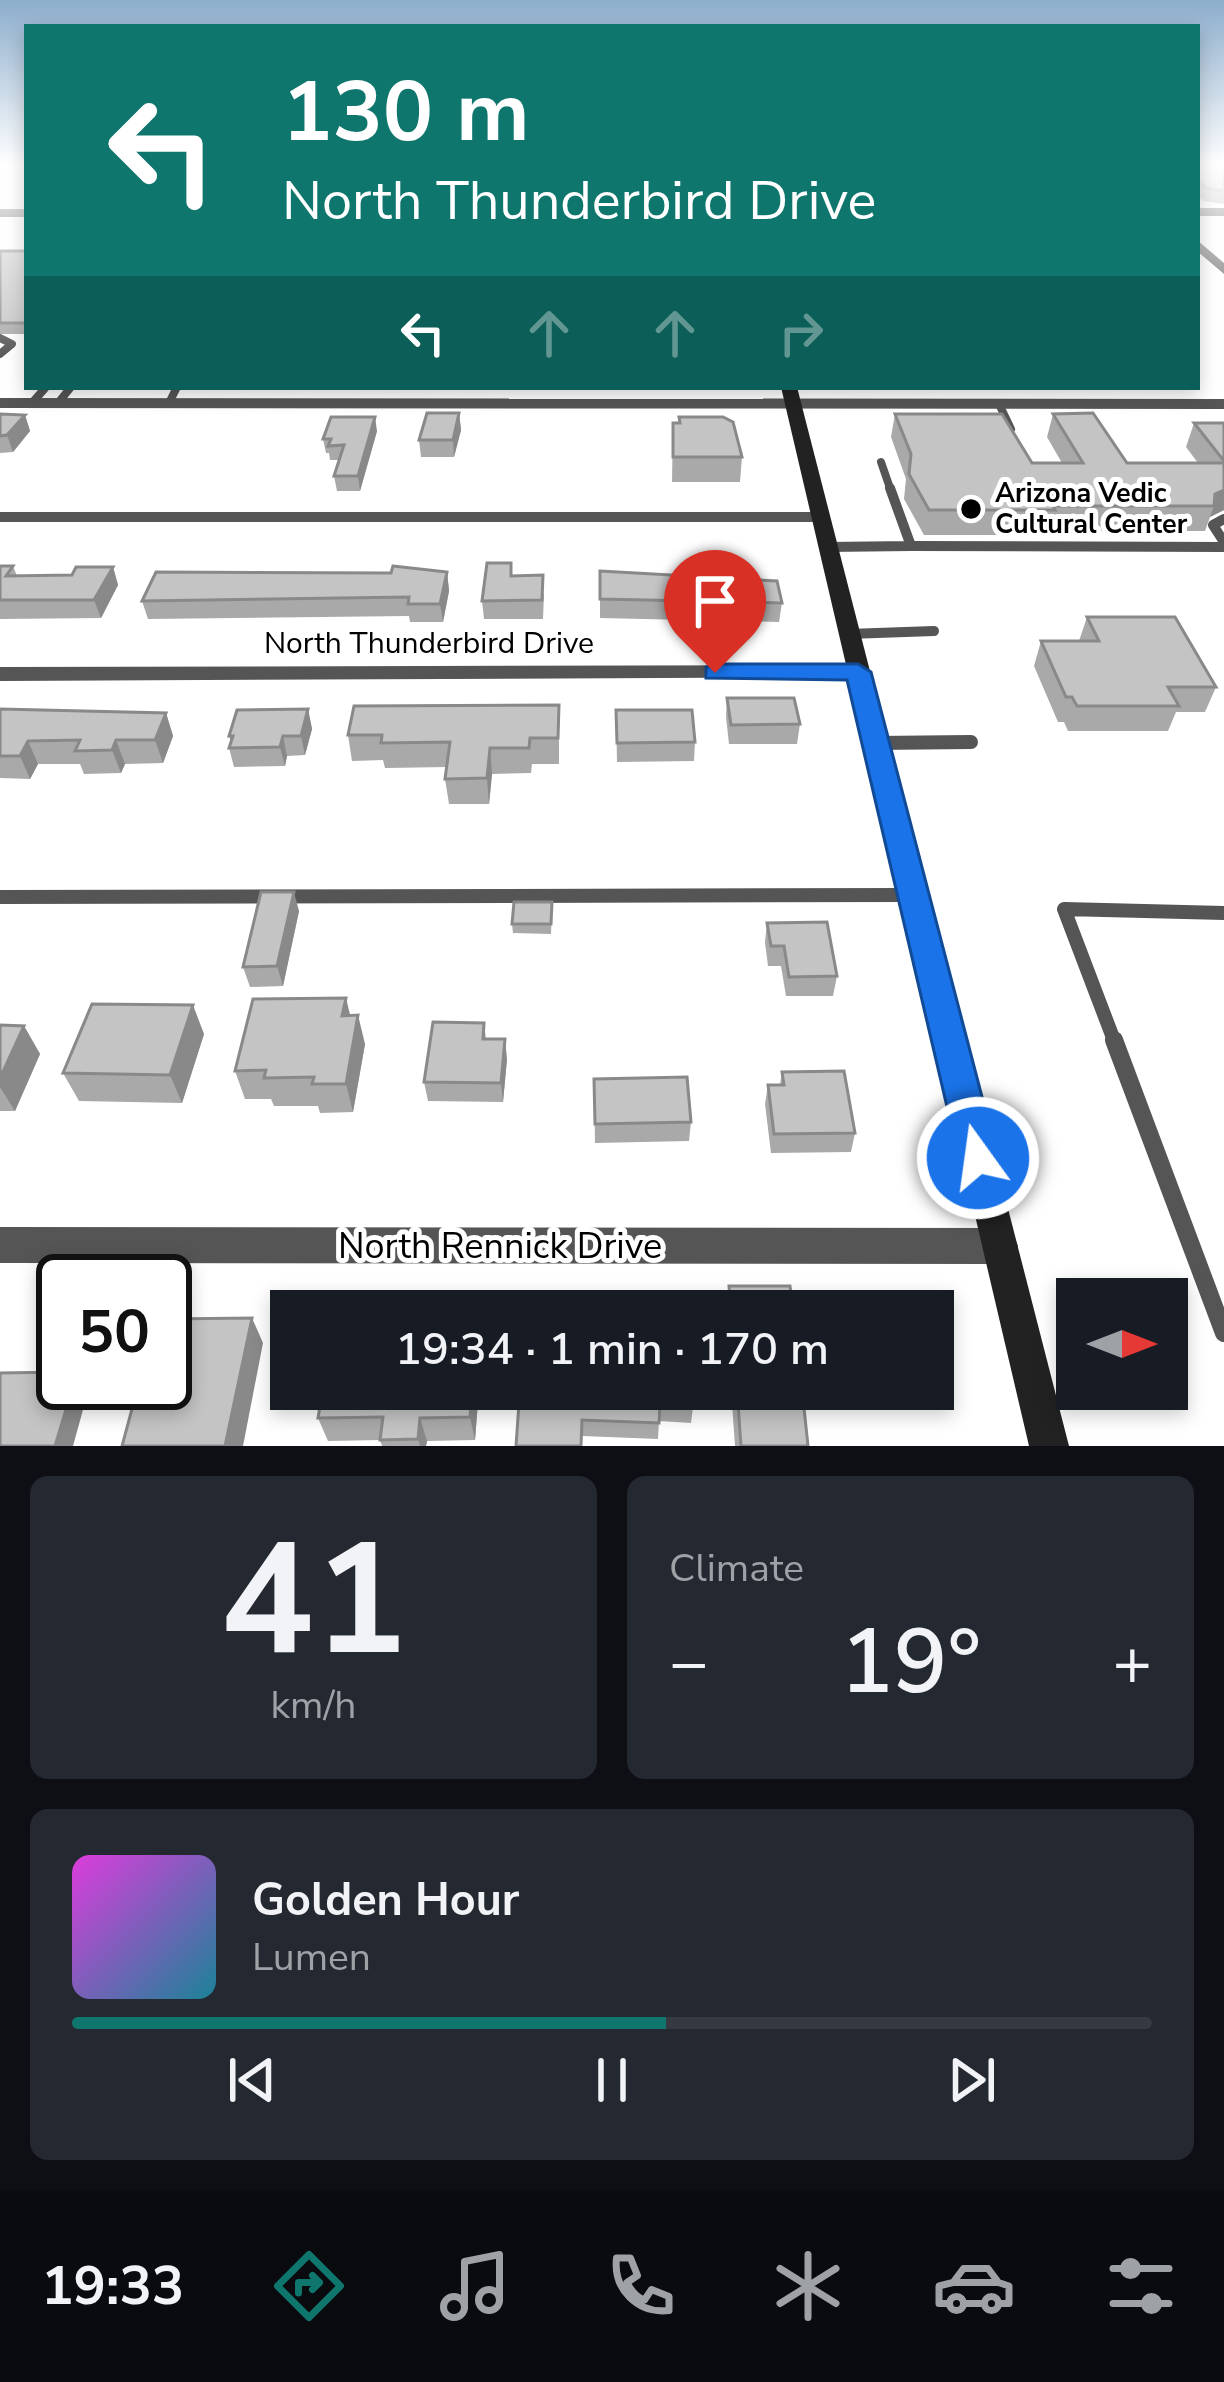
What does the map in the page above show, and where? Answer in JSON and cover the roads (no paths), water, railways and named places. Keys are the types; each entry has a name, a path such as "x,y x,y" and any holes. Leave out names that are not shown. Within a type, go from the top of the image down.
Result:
{"main road":[{"path":"791,396 1049,1446"}],"street":[{"path":"1200,247 1224,270"},
{"path":"0,403 173,395 791,396 999,404 1224,404"},
{"name":"North Thunderbird Drive","path":"0,674 858,672"},
{"name":"North Rennick Drive","path":"0,1245 1000,1246"}],"lane":[{"path":"0,338 12,344 0,354"},
{"path":"32,403 43,390"},
{"path":"58,403 69,390"},
{"path":"999,404 1011,429"},
{"path":"881,462 911,546"},
{"path":"0,517 820,517"},
{"path":"827,547 1224,544 1213,524 1224,519"},
{"path":"848,634 934,631"},
{"path":"875,743 971,742"},
{"path":"0,897 913,895"},
{"path":"1224,913 1064,909 1224,1333"}],"place":[{"name":"Arizona Vedic Cultural Center","path":"971,509"}]}
